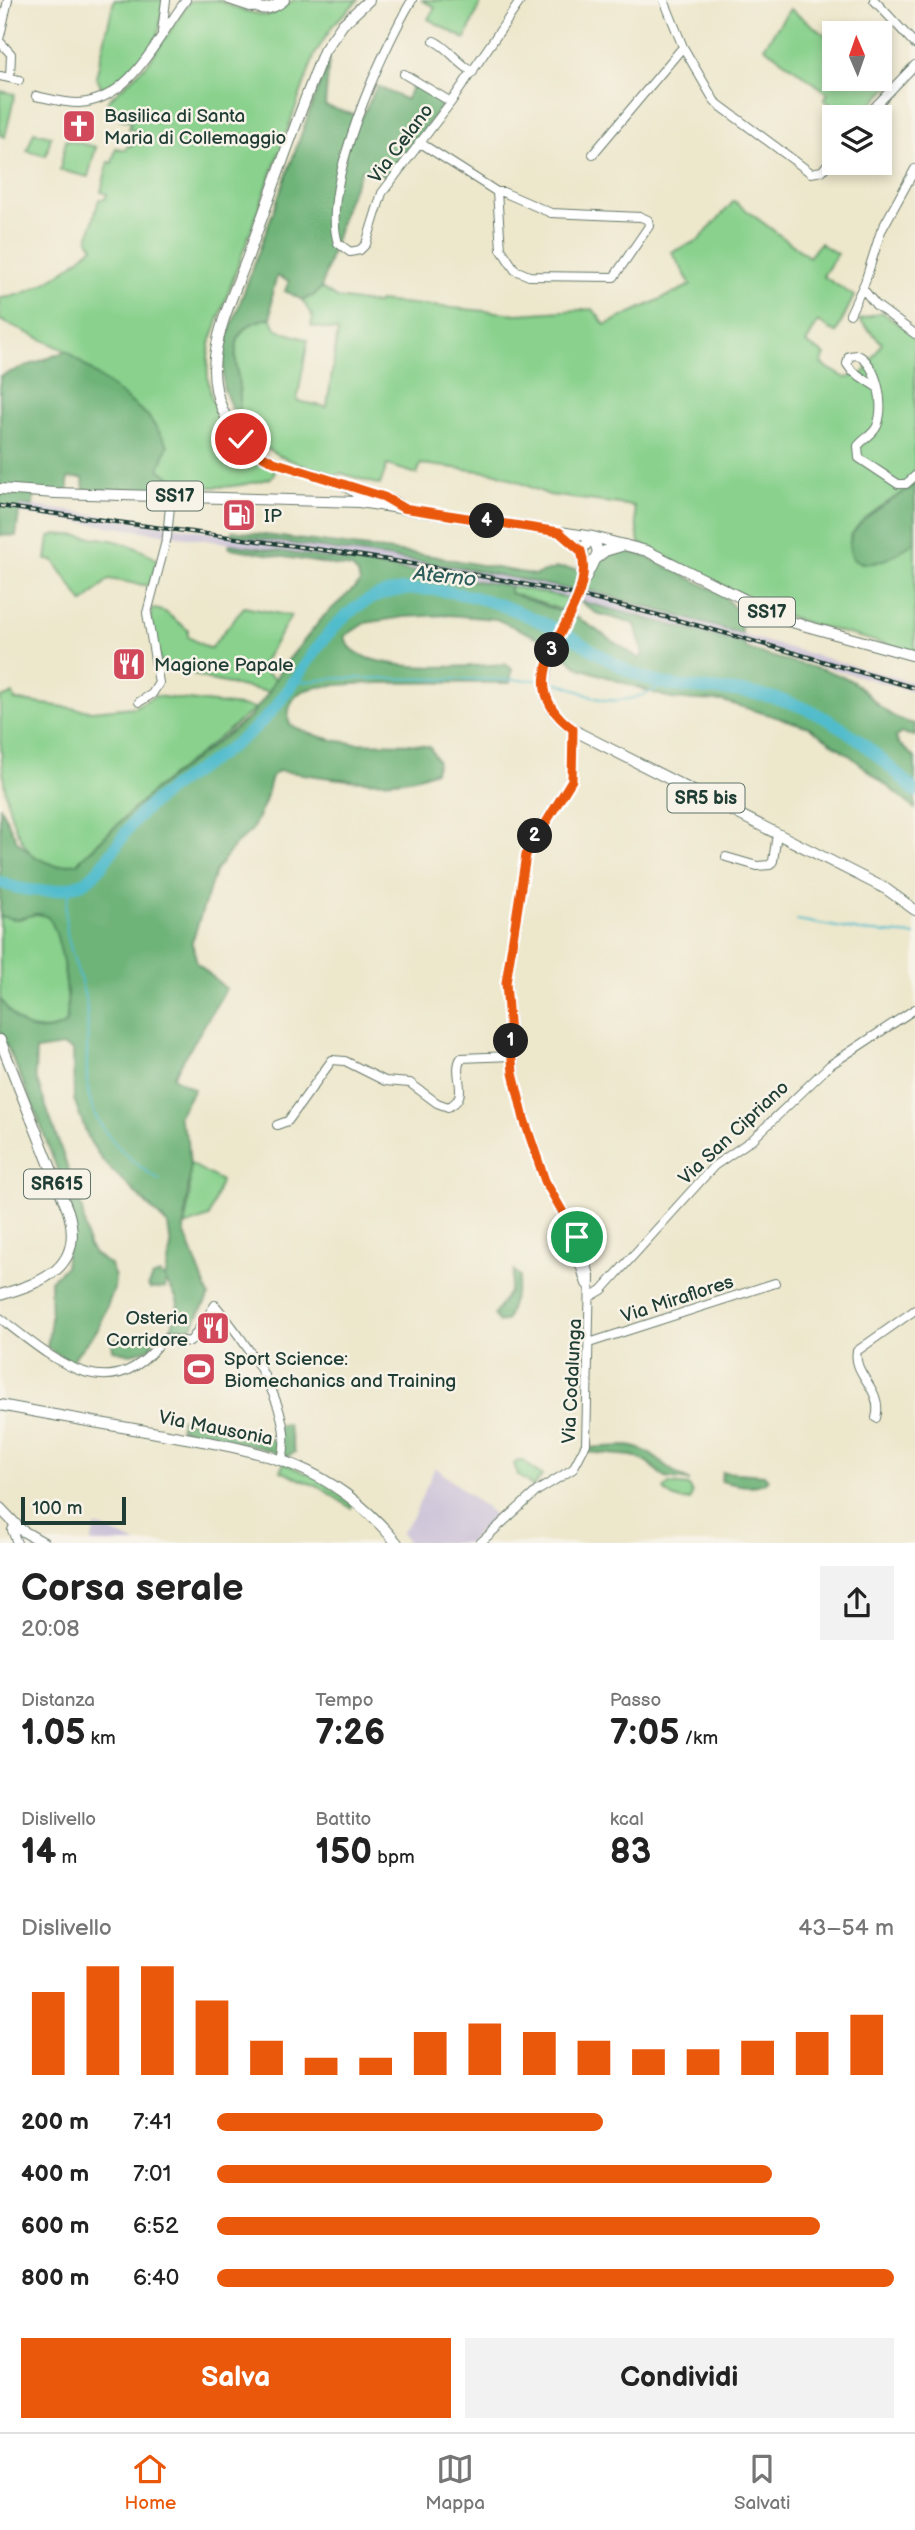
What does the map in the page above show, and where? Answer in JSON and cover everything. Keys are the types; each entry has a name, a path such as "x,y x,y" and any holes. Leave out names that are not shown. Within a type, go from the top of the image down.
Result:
{"main road":[{"path":"251,4 271,9 284,0"},
{"path":"369,0 343,24 324,51 233,298 215,359 215,380 220,403 234,431 246,445 274,462 403,508"},
{"name":"SS17","path":"0,489 365,503 593,537 628,545 668,561 788,621 915,656"},
{"path":"351,502 360,491"},
{"path":"360,491 369,497 365,503"},
{"path":"559,532 576,544 583,556"},
{"path":"593,537 598,549 595,559"},
{"name":"SR5 bis","path":"568,617 582,584 584,545 593,537"},
{"path":"595,559 605,551 628,545"},
{"name":"SR5 bis","path":"595,559 551,652 544,678 546,694 558,716 573,729 886,889 915,910"},
{"name":"SR615","path":"0,1040 68,1211 71,1230 68,1252 54,1273 37,1283 0,1295"},
{"name":"Via Mausonia","path":"0,1405 227,1445 282,1459 344,1491 366,1509 397,1543"},
{"path":"0,1508 15,1524 44,1543"}],"street":[{"path":"0,36 8,0"},
{"path":"167,0 172,7 183,3"},
{"path":"160,38 167,0"},
{"path":"229,0 251,4"},
{"name":"Via Celano","path":"412,0 360,113 347,150 335,213 336,237 344,250 356,251 365,246 382,193 473,72 521,0"},
{"path":"664,0 683,47 715,102 786,157 816,174 822,168"},
{"path":"874,0 915,44"},
{"path":"36,96 74,103 103,97 129,76 160,38 183,3"},
{"path":"434,41 445,47 454,60 473,72"},
{"path":"0,42 10,52 13,75"},
{"path":"593,154 683,47"},
{"path":"877,105 915,65"},
{"path":"0,66 13,75"},
{"path":"404,74 451,102"},
{"path":"0,76 13,75"},
{"path":"419,142 497,192 503,192 545,212 641,217 648,220 649,226 614,277 529,276 512,268 502,253 497,192"},
{"path":"849,314 863,289 880,235 915,169"},
{"path":"863,289 876,304 915,334"},
{"path":"878,388 877,425 858,446 859,458 898,484 906,484 915,476"},
{"path":"139,702 152,694 159,683 147,613 167,537 171,496"},
{"name":"Via Codalunga","path":"480,1543 537,1491 569,1472 582,1457 586,1440 590,1297 562,1212 534,1154 517,1095 506,983 524,863 534,838 572,780 573,729"},
{"path":"726,857 757,866 770,865 774,861 777,834"},
{"name":"Via San Cipriano","path":"590,1297 602,1290 714,1166 753,1139 830,1065 915,1009"},
{"path":"277,1125 287,1122 332,1060 345,1061 385,1082 410,1083 437,1104 448,1107 456,1103 460,1094 457,1065 461,1058 512,1056"},
{"name":"Via Miraflores","path":"589,1343 775,1283"},
{"path":"0,1318 81,1373 106,1377 120,1374 152,1355 164,1338 190,1342 215,1305 272,1391 283,1431 282,1459"},
{"path":"876,1418 878,1402 858,1362 857,1350 915,1310"},
{"path":"15,1524 12,1531 17,1543"}],"shaded area":[{"path":"20,504 464,568 582,592 584,589 609,594 609,598 915,683 915,692 648,617 544,593 463,577 18,513"},
{"path":"435,1467 496,1516 467,1543 408,1543 401,1533 413,1517"},
{"path":"95,1526 100,1527 137,1543 91,1543"}],"green space":[{"path":"114,0 164,0 158,36 144,55 105,92 96,77"},
{"path":"218,0 240,10 267,16 294,0 358,0 333,25 315,54 211,340 208,380 219,418 242,449 276,470 271,478 228,487 199,486 171,477 158,469 90,372 67,351 0,320 0,298 38,287 62,273 93,247 88,240 99,199 105,199 107,194 101,192 108,162 112,163 116,148 126,150 128,145 132,146 135,131 129,129 131,121 120,119 121,113 106,109 108,101 149,62 190,1"},
{"path":"421,0 482,0 465,39 428,19 435,7"},
{"path":"790,9 822,32 822,89 764,47"},
{"path":"329,58 325,106 362,117 377,86 406,100 414,83 444,103 388,176 362,169 347,202 321,288 313,296 302,300 285,291 289,281 277,276 272,293 271,318 252,324 241,333 236,346 240,406 236,419 223,387 224,347"},
{"path":"0,91 15,94 5,137 0,135"},
{"path":"825,91 885,91 870,105 831,105 824,100 828,93"},
{"path":"34,132 51,136 46,156 27,151"},
{"path":"66,140 96,147 88,177 60,170"},
{"path":"734,201 809,257 820,243 837,254 823,276 854,296 836,333 818,322 806,343 825,355 821,364 846,378 864,373 882,343 859,320 882,312 915,336 915,484 878,509 850,536 875,563 915,542 915,652 800,621 761,605 639,543 634,506 549,495 497,473 421,464 417,474 387,465 380,485 341,473 334,476 267,449 245,431 236,419 239,391 236,360 241,333 252,323 271,318 277,330 308,340 297,401 327,407 338,331 311,326 313,317 302,300 313,296 321,288 337,298 377,304 378,301 518,314 593,309 605,325 691,285 672,252 699,240"},
{"path":"67,351 148,416 168,445 159,469 171,478 201,487 200,492 84,490 83,478 68,478 68,490 34,496 33,506 20,505 16,536 0,535 0,376"},
{"path":"915,484 915,542 878,562 862,563 854,560 849,547 851,536 858,525"},
{"path":"232,531 432,556 535,575 557,568 580,569 596,564 605,554 624,550 647,557 722,594 737,611 742,634 584,589 583,592 464,568 231,535"},
{"path":"55,534 109,539 146,552 157,560 150,586 109,579 83,603 54,561 46,560 49,538"},
{"path":"230,544 510,586 510,593 578,618 640,659 643,654 635,624 596,613 579,601 744,644 746,648 758,652 844,677 861,688 891,715 915,724 915,736 901,733 896,737 898,743 915,758 915,809 853,758 809,727 723,701 672,699 580,668 546,641 496,619 447,615 404,617 365,623 345,636 352,649 368,658 390,663 442,667 505,664 512,669 510,683 337,685 301,692 290,707 290,725 305,732 345,742 430,747 438,762 435,771 398,781 358,781 279,771 272,776 265,802 252,830 235,845 215,872 192,942 197,963 226,989 173,1077 194,1089 178,1117 188,1140 190,1169 184,1231 209,1296 185,1339 170,1335 178,1303 166,1281 165,1288 150,1289 148,1285 152,1277 160,1274 165,1279 171,1246 168,1225 103,1161 89,1140 74,1099 73,1050 63,1046 36,1050 35,1075 82,1209 88,1245 94,1254 110,1265 115,1277 114,1289 98,1329 70,1362 47,1348 51,1319 50,1281 65,1267 71,1207 33,1105 0,1030 0,999 26,1027 43,1030 64,1025 67,1004 64,970 57,936 47,917 39,914 20,919 0,916 0,806 17,841 34,857 57,866 77,863 154,790 250,717 269,692 280,670 324,616 360,583 358,574 352,568 229,548"},
{"path":"510,586 568,598 562,610 510,593"},
{"path":"244,607 291,616 260,668 275,679 269,692 210,680 160,661 150,619 152,608 165,612 188,630 188,637 210,649"},
{"path":"13,694 15,700 92,711 134,707 155,696 256,708 154,790 77,863 56,866 36,859 24,844 9,807 2,763 0,698"},
{"path":"34,914 42,915 53,922 62,955 66,986 68,1021 57,1028 46,1030 24,1027 17,1023 0,999 0,916 19,919"},
{"path":"189,1163 221,1181 209,1217 185,1226 190,1191"},
{"path":"514,1271 520,1276 507,1320 499,1323 494,1315 509,1292"},
{"path":"160,1329 150,1348 131,1354 113,1350 112,1342 115,1339 141,1337"},
{"path":"181,1419 267,1441 272,1439 280,1425 287,1424 295,1452 288,1456 247,1444 197,1435 180,1428"},
{"path":"625,1446 644,1450 690,1481 665,1478 647,1462 632,1456 586,1452 587,1448"},
{"path":"523,1461 542,1476 533,1487 518,1475 514,1464"},
{"path":"284,1463 317,1478 353,1505 351,1508 321,1488 280,1471"},
{"path":"722,1472 764,1475 768,1480 758,1485 739,1485 721,1481"},
{"path":"669,1484 689,1486 692,1494 690,1500 669,1495 664,1489"}],"waterway":[{"name":"Aterno","path":"0,882 30,890 50,891 88,880 152,803 239,741 270,713 340,621 358,606 378,596 402,590 445,591 510,608 550,626 619,666 651,680 685,687 744,692 795,704 818,714 858,739 915,791"},
{"path":"291,683 338,678 537,680"},
{"path":"556,683 602,700 622,700 667,685"},
{"path":"72,887 65,918 85,996 88,1025 87,1078 91,1104 101,1126 115,1144 160,1180"},
{"path":"797,920 860,931 915,935"}],"railway":[{"path":"0,506 408,563 543,588 684,622 915,688"}],"place":[{"name":"Basilica di Santa Maria di Collemaggio","path":"79,126"},
{"name":"IP","path":"239,515"},
{"name":"Magione Papale","path":"129,664"},
{"name":"Osteria Corridore","path":"213,1328"},
{"name":"Sport Science: Biomechanics and Training","path":"199,1369"}],"route":[{"path":"241,439 274,462 384,497 403,508 559,532 578,545 581,551 584,564 582,584 551,652 544,678 549,702 558,716 573,729 570,737 573,776 526,855 506,983 517,1095 534,1154 545,1181 577,1237"}]}
